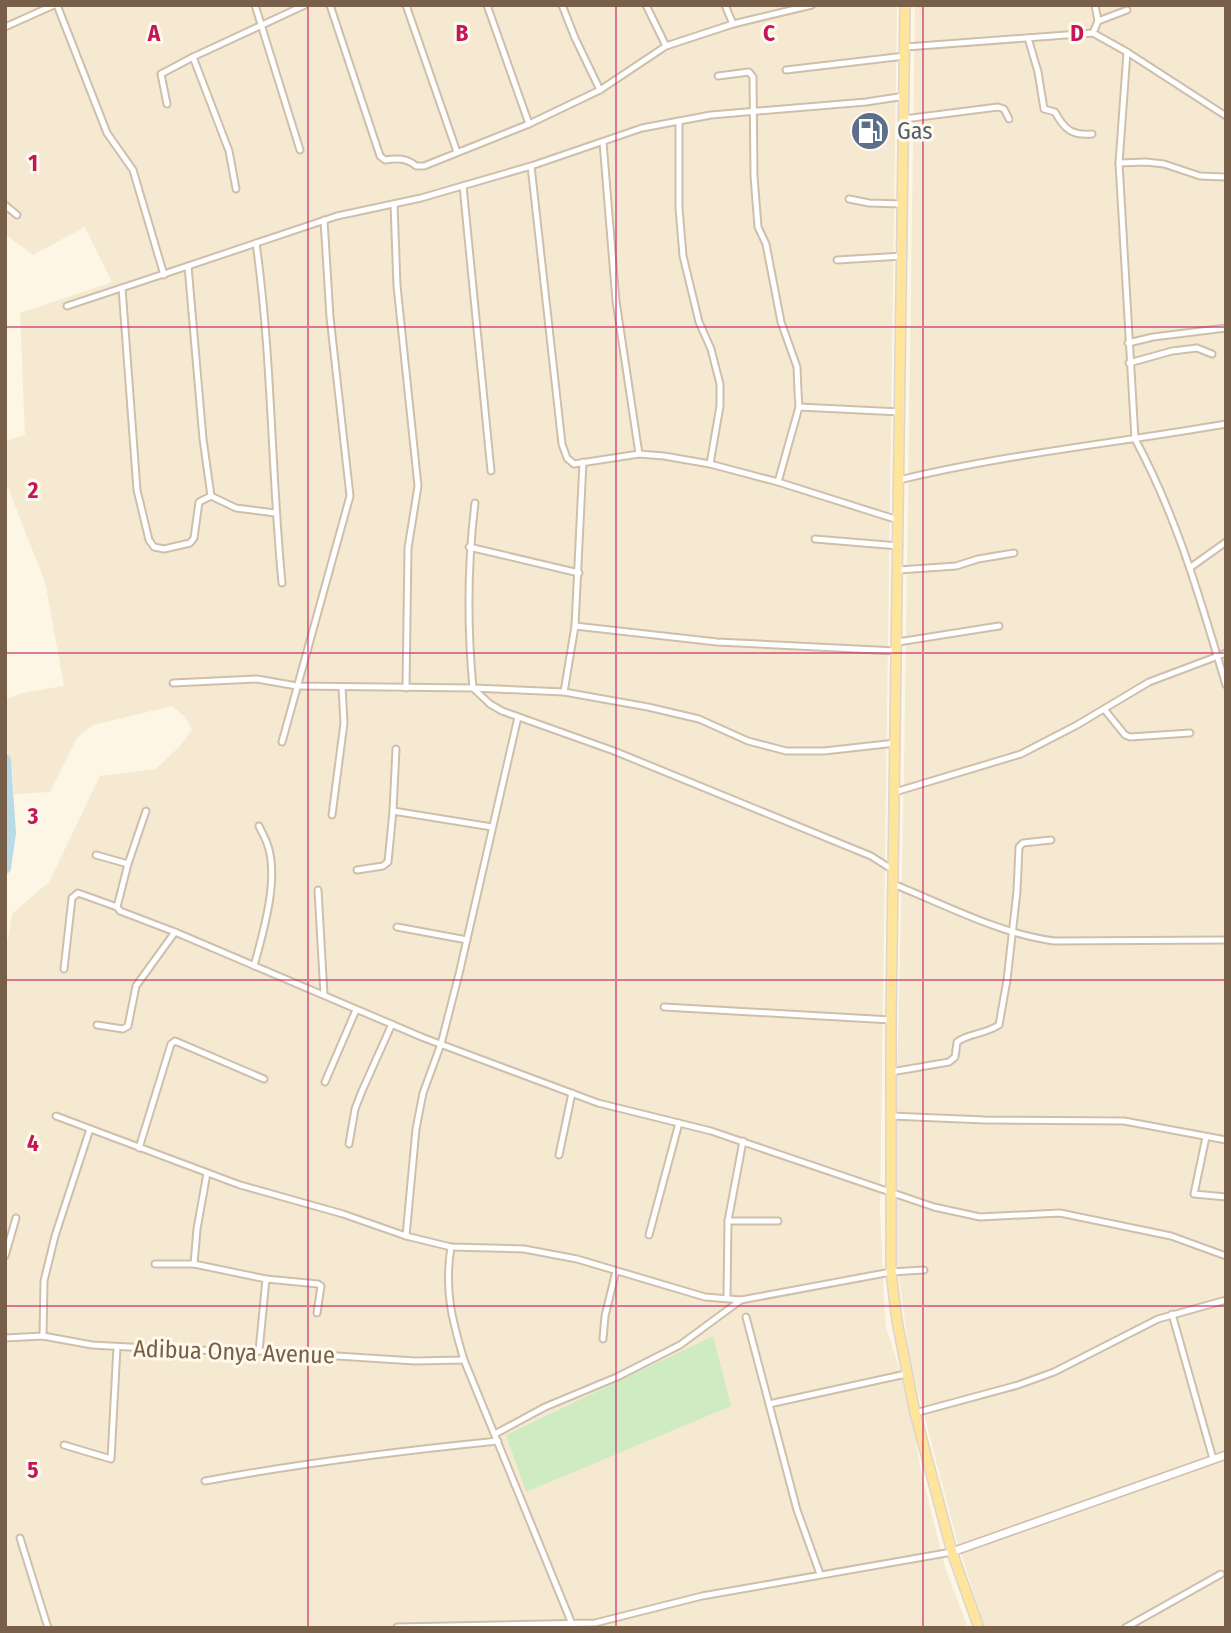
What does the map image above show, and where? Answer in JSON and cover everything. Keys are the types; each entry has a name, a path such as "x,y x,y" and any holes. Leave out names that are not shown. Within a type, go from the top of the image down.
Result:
{"main road":[{"path":"905,5 891,1020 891,1272 906,1374 915,1413 952,1552 979,1628"}],"street":[{"path":"5,27 56,5 107,133 133,170 164,275"},
{"path":"255,5 300,150"},
{"path":"167,104 161,74 305,5"},
{"path":"330,5 380,156 385,160 404,159 416,166 424,166 529,124 600,90 666,46 733,24 812,5"},
{"path":"406,5 457,152"},
{"path":"487,5 529,124"},
{"path":"562,5 600,90"},
{"path":"646,5 666,46"},
{"path":"725,5 733,24"},
{"path":"1093,33 1098,21 1095,5"},
{"path":"1098,21 1127,10"},
{"path":"786,70 905,51 1093,33 1226,116"},
{"path":"1028,38 1038,72 1044,109 1055,112 1067,130 1078,135 1092,134"},
{"path":"1127,52 1119,163 1135,439 1153,473 1191,567 1226,685"},
{"path":"193,57 229,151 236,189"},
{"path":"718,76 749,72 752,74 758,227 766,244 781,322 797,367 799,407 778,482"},
{"path":"67,306 324,220 463,186 642,128 679,121 905,96"},
{"path":"904,119 999,107 1004,109 1009,119"},
{"path":"679,121 679,208 683,256 699,322 711,349 720,384 720,406 710,464"},
{"path":"603,142 616,302 639,454"},
{"path":"1119,163 1164,164 1200,176 1225,177"},
{"path":"531,166 562,444 567,458 574,464 639,454 710,464 899,520"},
{"path":"463,186 491,471"},
{"path":"849,198 869,203 902,204"},
{"path":"394,204 397,286 418,486 408,548 406,688"},
{"path":"5,205 17,215"},
{"path":"282,742 350,496 330,317 324,220"},
{"path":"256,243 264,311 275,513 282,583"},
{"path":"837,260 903,256"},
{"path":"188,266 211,496"},
{"path":"122,288 137,490 147,532 154,547 164,549 190,543 194,538 199,502 211,496"},
{"path":"1128,343 1153,337 1226,328"},
{"path":"1129,363 1172,351 1197,348 1212,354"},
{"path":"799,407 900,412"},
{"path":"898,480 1032,453 1226,424"},
{"path":"564,692 575,626 583,462"},
{"path":"211,496 236,508 275,513"},
{"path":"475,503 467,610 473,688 489,704 614,751 871,856 893,870"},
{"path":"815,540 899,546"},
{"path":"1191,567 1226,541"},
{"path":"470,547 579,573"},
{"path":"899,570 956,566 1014,553"},
{"path":"575,626 717,642 897,647 999,626"},
{"path":"895,792 1021,754 1149,682 1226,653"},
{"path":"173,683 257,679 297,686 564,692 699,719 748,741 786,751 824,751 895,743"},
{"path":"332,815 344,723 342,687"},
{"path":"1104,709 1125,735 1130,737 1189,733"},
{"path":"406,1236 416,1129 423,1093 441,1044 518,717"},
{"path":"356,870 383,866 388,862 396,749"},
{"path":"117,907 146,811"},
{"path":"393,811 492,827"},
{"path":"254,966 264,928 271,876 269,847 259,826"},
{"path":"891,1072 949,1062 955,1057 957,1042 963,1037 986,1033 999,1025 1017,891 1018,847 1023,843 1051,840"},
{"path":"96,855 128,864"},
{"path":"893,884 1011,932 1054,941 1226,940"},
{"path":"318,890 324,995"},
{"path":"64,969 72,898 78,893 117,907 120,911 356,1010 598,1103 743,1142 934,1207 980,1217 1060,1213 1171,1236 1226,1256"},
{"path":"397,927 467,940"},
{"path":"97,1025 122,1029 128,1026 136,986 175,932"},
{"path":"664,1007 891,1020"},
{"path":"324,1082 356,1010"},
{"path":"349,1144 360,1095 392,1024"},
{"path":"139,1148 171,1044 175,1041 264,1079"},
{"path":"559,1155 572,1093"},
{"path":"56,1116 207,1173 406,1236 451,1247 524,1249 577,1259 705,1297 741,1300 891,1272 924,1270"},
{"path":"891,1116 997,1121 1124,1121 1226,1140"},
{"path":"649,1235 679,1123"},
{"path":"43,1336 44,1280 55,1236 90,1129"},
{"path":"1206,1137 1194,1194 1226,1197"},
{"path":"727,1297 728,1222 743,1142"},
{"path":"194,1264 207,1173"},
{"path":"5,1256 16,1218"},
{"path":"728,1222 778,1221"},
{"path":"451,1247 447,1292 464,1360 572,1624"},
{"path":"155,1264 194,1264 266,1279 318,1284 321,1286 317,1313"},
{"path":"603,1339 605,1316 616,1270"},
{"path":"259,1351 266,1279"},
{"path":"495,1434 680,1345 741,1300"},
{"path":"915,1413 1018,1385 1054,1372 1172,1314 1226,1300"},
{"path":"1172,1314 1213,1460"},
{"path":"746,1317 797,1510 820,1574"},
{"name":"Adibua Onya Avenue","path":"5,1338 43,1336 117,1347 259,1351 415,1361 464,1360"},
{"path":"64,1445 111,1459 117,1347"},
{"path":"769,1404 906,1374"},
{"path":"205,1481 297,1464 498,1441"},
{"path":"397,1627 572,1624 621,1618 702,1596 952,1552 1226,1455"},
{"path":"20,1538 47,1626 39,1628"},
{"path":"1125,1628 1135,1625 1221,1574"}],"shaded area":[{"path":"5,5 897,5 880,1209 886,1328 909,1397 921,1472 945,1567 968,1628 5,1628 5,954 12,914 49,882 100,776 156,769 192,730 185,717 172,706 93,725 77,738 50,792 14,794 12,767 5,745 5,700 22,693 64,686 45,582 5,480 5,441 25,435 20,313 112,282 85,227 33,255 5,234"},
{"path":"915,5 1226,5 1226,1628 985,1628 957,1541 911,1364 897,1263 897,1085"}],"green space":[{"path":"713,1336 731,1406 526,1492 506,1435"}],"waterway":[{"path":"5,760 10,833 5,868"}],"place":[{"name":"Gas","path":"870,131"}]}
